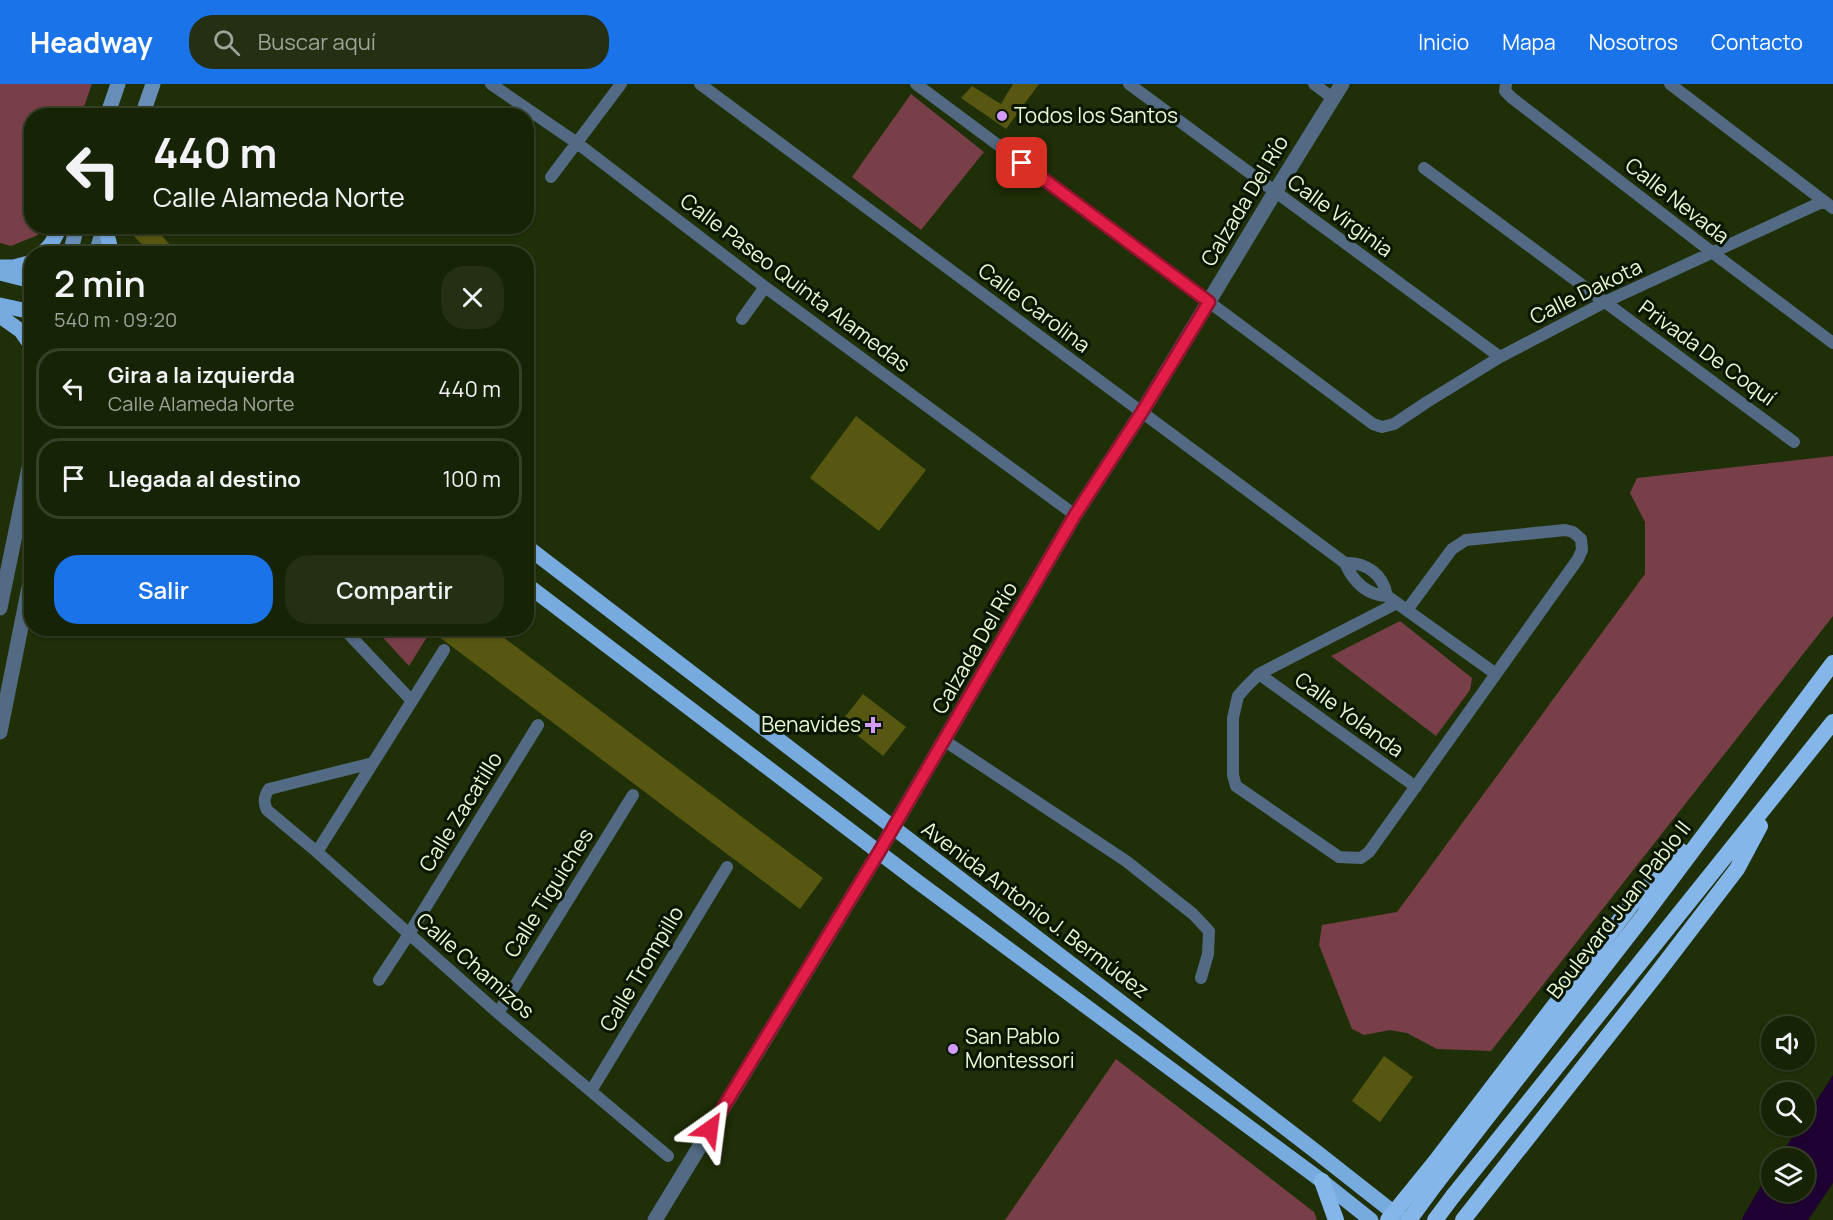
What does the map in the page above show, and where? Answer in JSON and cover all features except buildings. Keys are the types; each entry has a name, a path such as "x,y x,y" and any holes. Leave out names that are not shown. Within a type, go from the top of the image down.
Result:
{"highway":[{"name":"Boulevard Juan Pablo II","path":"1398,1218 1437,1182 1645,914 1833,663"},
{"path":"1435,1220 1833,722"},
{"path":"1398,1218 1432,1166 1632,904 1745,782"},
{"path":"1432,1166 1429,1176 1430,1186 1435,1196 1442,1204 1468,1215 1737,869 1783,784"},
{"path":"1322,1181 1336,1220"}],"main road":[{"path":"110,108 118,84"},
{"path":"145,108 153,84"},
{"path":"0,267 24,264"},
{"path":"0,273 24,279"},
{"path":"0,305 24,310"},
{"path":"0,316 24,335"},
{"name":"Avenida Antonio J. Bermúdez","path":"534,552 1305,1143 1398,1218"},
{"path":"534,590 879,852 1322,1181 1371,1220"}],"street":[{"name":"Calle Paseo Quinta Alamedas","path":"491,84 526,108"},
{"path":"551,177 621,84"},
{"name":"Calle Carolina","path":"700,84 1345,563 1351,575 1360,585 1397,603 1497,674"},
{"path":"916,84 1209,302"},
{"name":"Calle Virginia","path":"1129,84 1500,357"},
{"path":"1314,84 1334,99"},
{"name":"Calzada Del Río","path":"655,1220 879,852 1075,515 1142,412 1342,84"},
{"name":"Calle Nevada","path":"1506,84 1505,91 1512,98 1833,343"},
{"path":"1670,84 1829,205"},
{"name":"Calle Paseo Quinta Alamedas","path":"534,114 577,143 765,287 1075,515"},
{"name":"Privada De Coquí","path":"1424,168 1794,442"},
{"name":"Calle Dakota","path":"1209,302 1373,424 1386,426 1394,424 1500,357 1605,302 1713,253 1829,205"},
{"path":"742,319 765,287"},
{"path":"0,608 24,492"},
{"path":"1565,530 1573,532 1581,540 1580,556 1497,674 1369,852 1361,858 1339,857 1238,789 1234,783 1233,718 1235,706 1238,696 1259,674 1397,603 1459,543 1466,540 1565,530"},
{"name":"Calle Carolina","path":"1345,563 1361,564 1375,573 1397,603"},
{"path":"0,732 24,612"},
{"path":"351,636 412,701"},
{"path":"317,852 444,650"},
{"name":"Calle Yolanda","path":"1259,674 1416,787"},
{"name":"Calle Zacatillo","path":"378,980 409,934 538,725"},
{"path":"945,741 1126,861 1193,914 1209,931 1208,954 1201,978"},
{"name":"Calle Chamizos","path":"373,763 269,789 264,799 267,810 498,1013 668,1156"},
{"name":"Calle Tiguiches","path":"498,1013 633,795"},
{"name":"Calle Trompillo","path":"591,1091 727,867"}],"shaded area":[{"path":"0,84 92,84 83,108 24,108 24,234 38,234 11,246 0,243"},
{"path":"911,94 984,152 921,230 852,177"},
{"path":"1833,456 1833,616 1491,1051 1437,1049 1407,1033 1390,1030 1364,1035 1352,1029 1319,945 1322,925 1397,912 1645,574 1645,522 1630,493 1637,478"},
{"path":"1400,621 1472,678 1470,690 1436,736 1331,656"},
{"path":"381,636 428,636 409,666"},
{"path":"1116,1059 1314,1212 1317,1220 1005,1220"},
{"path":"1833,1075 1833,1183 1808,1220 1741,1220 1761,1186 1761,1202 1815,1202 1815,1148 1785,1148 1793,1136 1815,1136 1815,1103"}],"place":[{"name":"Todos los Santos","path":"1002,116"},
{"name":"Benavides","path":"873,725"},
{"name":"San Pablo Montessori","path":"953,1049"}],"route":[{"path":"710,1129 919,785 1075,515 1142,412 1209,302 1022,163"}]}
